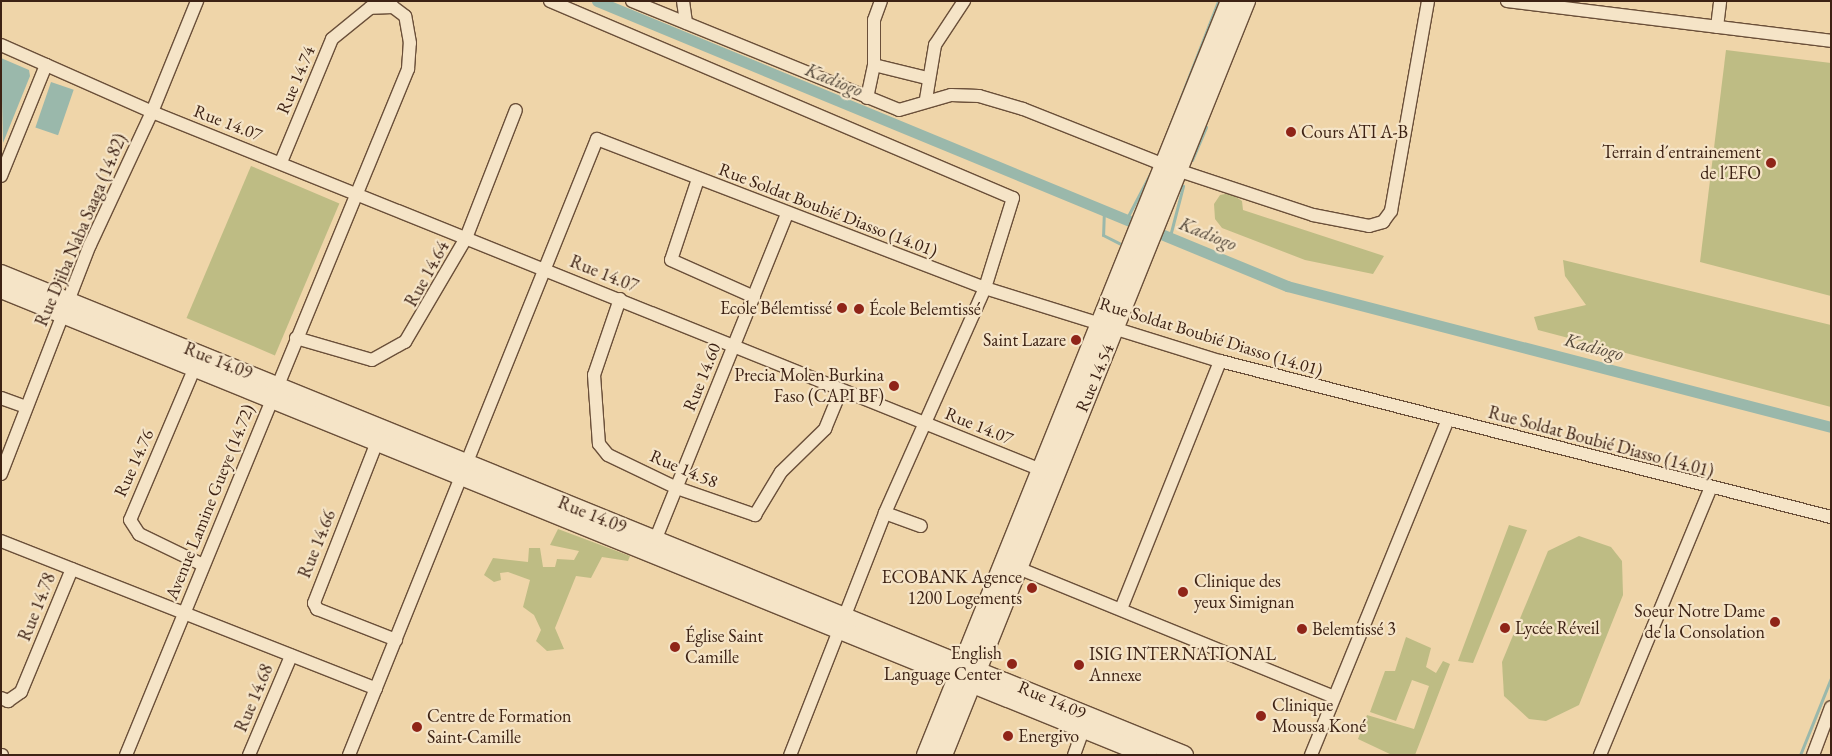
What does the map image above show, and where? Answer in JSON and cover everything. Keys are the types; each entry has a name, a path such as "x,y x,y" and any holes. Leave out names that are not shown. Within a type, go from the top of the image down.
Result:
{"street":[{"name":"Rue Djiba Naba Saaga (14.82)","path":"1,474 66,307 152,112 197,1"},
{"path":"550,1 1008,194 1015,204 985,288 885,514 790,755"},
{"path":"632,1 899,110 926,100 979,96 1171,168 1313,215 1351,224 1383,222 1391,212 1428,1"},
{"path":"683,1 686,24"},
{"path":"867,98 874,65 872,34 881,1"},
{"path":"926,100 927,78 935,45 964,1"},
{"name":"Rue 14.54","path":"943,755 967,673 1018,568 1109,324 1171,168 1230,1"},
{"name":"Rue 14.54","path":"1171,168 1246,1"},
{"path":"1507,1 1831,41"},
{"path":"1717,27 1720,1"},
{"name":"Rue 14.74","path":"280,162 332,39 370,8 393,8 405,16 410,30 408,68"},
{"name":"Rue 14.07","path":"1,45 152,112 355,192 1041,470"},
{"path":"1,176 46,65"},
{"path":"874,65 927,78"},
{"name":"Avenue Lamine Gueye (14.72)","path":"126,755 185,613 273,391 408,68"},
{"name":"Rue 14.64","path":"296,338 372,360 385,356 418,326 466,238 516,110"},
{"name":"Rue Soldat Boubié Diasso (14.01)","path":"546,269 597,140 985,288 1109,324 1220,361 1446,422 1710,489 1831,517"},
{"path":"698,179 671,260 754,298"},
{"name":"Rue 14.60","path":"653,547 787,214"},
{"path":"349,755 462,469 546,269"},
{"name":"Rue 14.09","path":"1,274 66,307 195,367 273,391 377,442 462,469"},
{"name":"Rue 14.09","path":"1,289 66,307 967,673 1184,755"},
{"name":"Rue 14.58","path":"620,299 594,375 599,444 608,454 677,488 755,515 781,472 825,430 842,390"},
{"path":"926,755 967,673 1041,470 1109,324"},
{"path":"1121,609 1220,361"},
{"name":"Rue 14.76","path":"195,367 130,520 139,534 203,565"},
{"path":"1,398 26,407"},
{"path":"1311,755 1446,422"},
{"name":"Rue 14.66","path":"377,442 314,603 317,609 396,640"},
{"path":"1600,755 1710,489"},
{"path":"885,514 921,526"},
{"path":"1,540 376,689"},
{"path":"1018,568 1334,697"},
{"name":"Rue 14.78","path":"1,698 8,701 21,692 72,569"},
{"name":"Rue 14.68","path":"249,755 291,656"},
{"name":"Rue 14.09","path":"967,673 1084,728 1148,755"},
{"path":"1813,755 1831,706"},
{"path":"1074,755 1084,728"}],"shaded area":[{"name":"Terrain d´entrainement de l´EFO","path":"1726,50 1831,63 1831,296 1700,262"},
{"path":"1,58 29,70 30,76 3,143"},
{"path":"51,82 74,90 58,135 35,127"},
{"path":"251,166 339,204 275,355 187,318"},
{"path":"1230,193 1242,201 1243,210 1384,256 1373,274 1305,260 1222,228 1215,219 1214,204 1220,195"},
{"path":"1563,260 1831,325 1831,407 1538,330 1534,317 1586,305 1565,276"},
{"path":"1509,525 1527,530 1473,663 1458,661"},
{"path":"558,529 630,556 628,561 602,557 591,578 576,576 555,628 564,649 547,651 536,641 541,630 534,615 523,607 530,580 508,572 500,573 501,580 494,582 484,575 493,558 528,562 529,548 540,548 543,567 555,567 557,559 574,560 579,551 550,545"},
{"path":"1579,536 1611,547 1622,561 1623,595 1579,705 1546,721 1529,719 1504,696 1502,662 1548,551"},
{"path":"1406,637 1431,648 1426,667 1436,673 1443,661 1450,664 1415,755 1392,755 1358,739 1367,715 1414,729 1429,686 1412,680 1396,721 1370,712 1385,671 1395,671"}],"waterway":[{"name":"Kadiogo","path":"597,1 1287,286 1831,427"},
{"path":"1158,156 1218,1"},
{"path":"1192,160 1206,127"},
{"path":"1127,218 1151,172"},
{"path":"1170,236 1183,186"},
{"path":"1104,209 1103,235 1119,243"},
{"path":"1800,755 1831,678"}],"place":[{"name":"Cours ATI A-B","path":"1291,132"},
{"name":"Terrain d´entrainement de l´EFO","path":"1771,163"},
{"name":"Ecole Bélemtissé","path":"842,308"},
{"name":"École Belemtissé","path":"859,309"},
{"name":"Saint Lazare","path":"1076,340"},
{"name":"Precia Molen Burkina Faso (CAPI BF)","path":"894,386"},
{"name":"ECOBANK Agence 1200 Logements","path":"1032,588"},
{"name":"Clinique des yeux Simignan","path":"1183,592"},
{"name":"Soeur Notre Dame de la Consolation","path":"1775,622"},
{"name":"Lycée Réveil","path":"1505,628"},
{"name":"Belemtissé 3","path":"1302,629"},
{"name":"Église Saint Camille","path":"675,647"},
{"name":"English Language Center","path":"1012,664"},
{"name":"ISIG INTERNATIONAL Annexe","path":"1079,665"},
{"name":"Clinique Moussa Koné","path":"1261,716"},
{"name":"Centre de Formation Saint-Camille","path":"417,727"},
{"name":"Energivo","path":"1008,736"}]}
